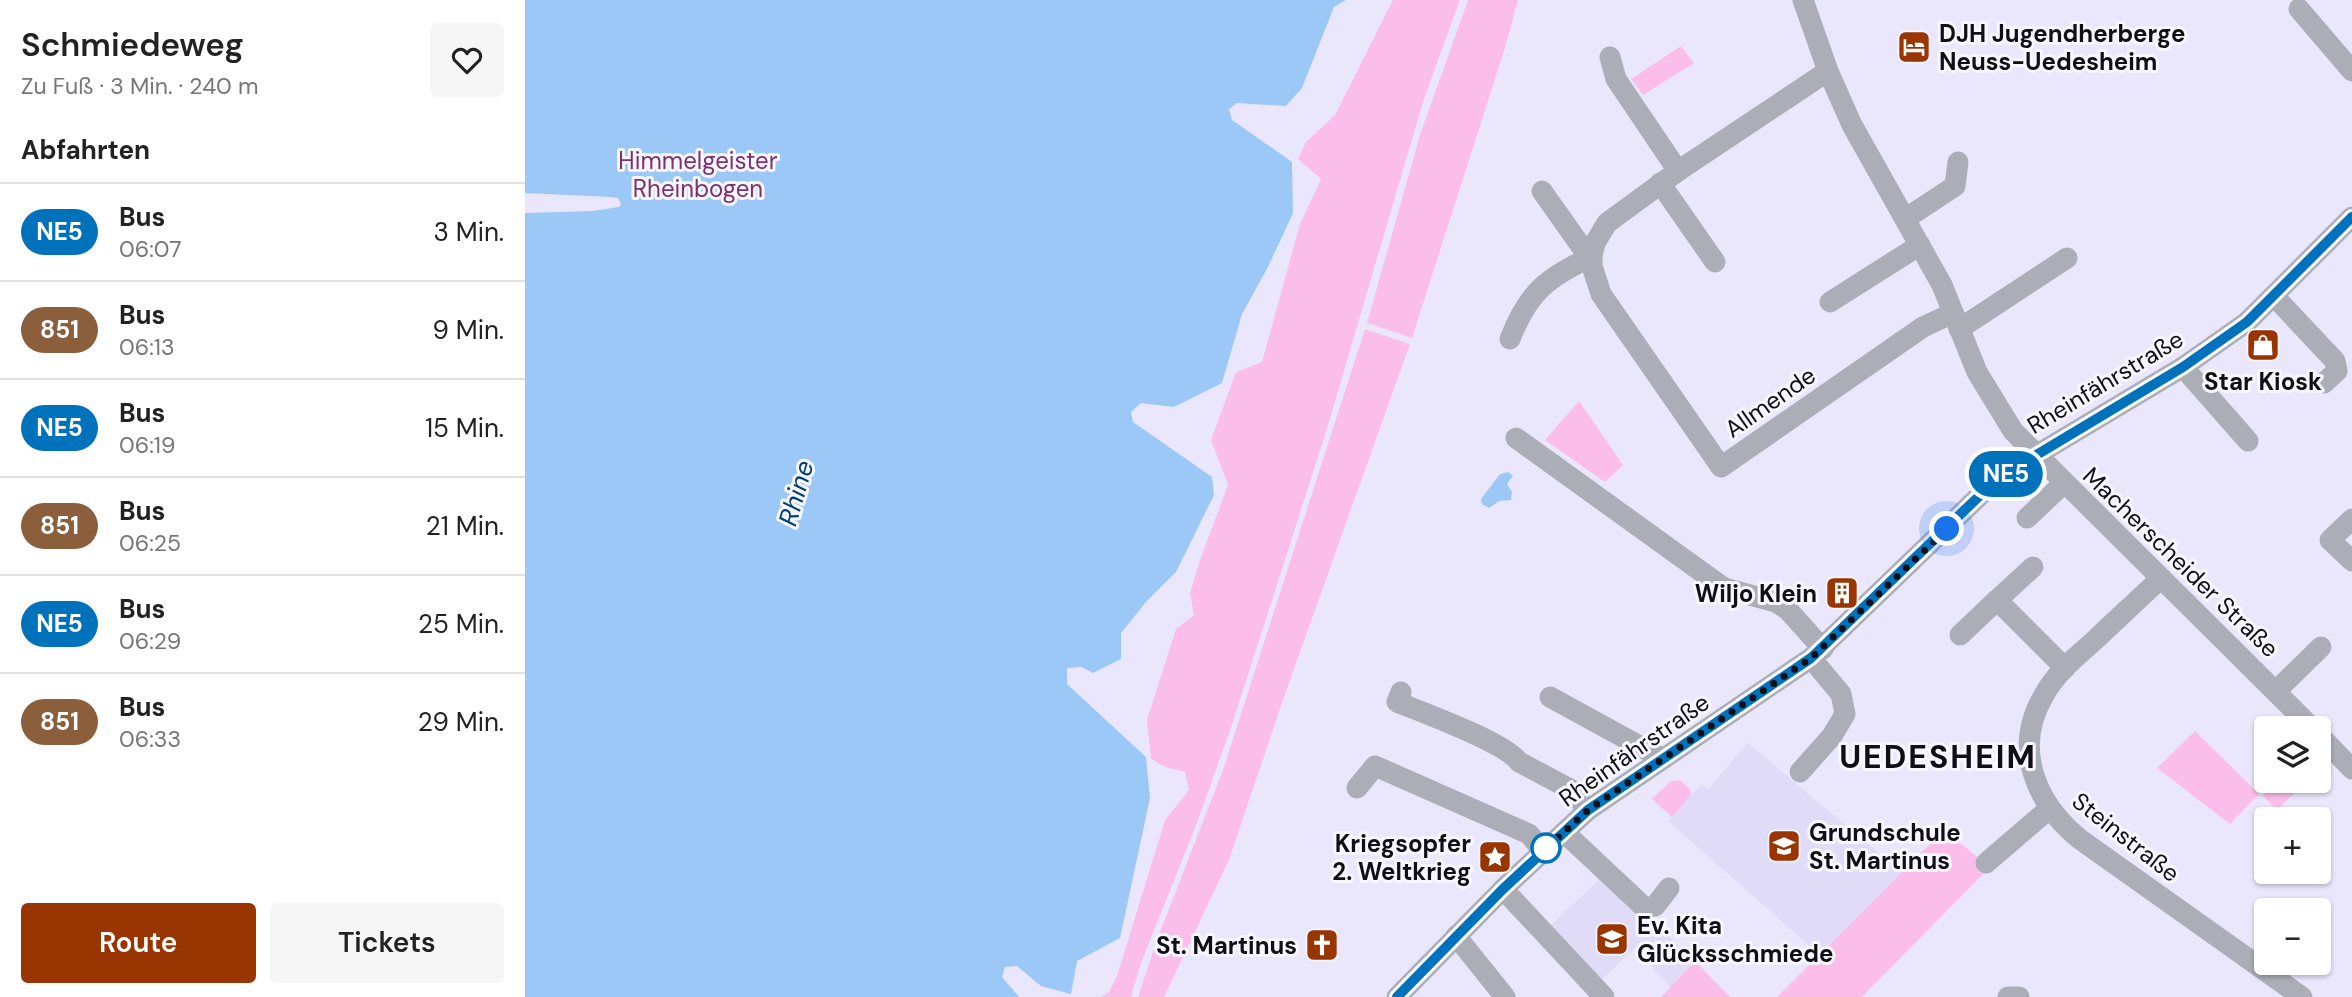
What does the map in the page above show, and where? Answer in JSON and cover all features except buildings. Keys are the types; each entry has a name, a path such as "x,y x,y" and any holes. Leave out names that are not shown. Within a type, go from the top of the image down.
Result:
{"street":[{"name":"Macherscheider Straße","path":"1803,0 1828,71 1862,144 1942,285 1985,384 2013,431 2300,716"},
{"path":"2299,9 2352,71"},
{"path":"1610,57 1616,79 1715,262"},
{"path":"1510,339 1520,313 1530,298 1561,272 1592,256 1595,243 1607,223 1669,177 1828,71"},
{"path":"1905,219 1957,193 1955,186 1958,162"},
{"name":"Allmende","path":"1542,191 1578,243 1592,256 1592,266 1601,294 1721,467 1923,327 1956,321"},
{"name":"Rheinfährstraße","path":"1397,997 1503,889 1588,810 1817,653 1998,478 2183,367 2247,322 2352,217"},
{"path":"1830,302 1920,246"},
{"path":"1956,321 2067,258"},
{"path":"2274,296 2335,361 2337,371 2324,383"},
{"path":"2183,367 2248,441"},
{"path":"1516,438 1724,588 1776,602 1788,610 1842,694 1846,706 1845,714 1832,736 1800,772"},
{"path":"2027,518 2064,484"},
{"path":"2352,519 2330,540 2352,561"},
{"path":"1960,635 2033,567"},
{"name":"Steinstraße","path":"2161,578 2065,668 2043,695 2033,720 2029,746 2040,793 2063,826 2081,841 2302,997"},
{"path":"1997,600 2065,668"},
{"path":"2276,691 2321,647"},
{"path":"1401,692 1398,702 1467,731 1514,755 1519,762 1570,789 1588,810"},
{"path":"1550,697 1663,759"},
{"path":"2331,747 2352,769"},
{"path":"1357,788 1378,759 1529,834 1543,851"},
{"path":"1986,863 2049,809"},
{"path":"1564,832 1645,908 1655,906 1669,888"},
{"path":"1503,889 1604,997"},
{"path":"1456,936 1505,997"},
{"path":"2008,997 2019,997"}],"shaded area":[{"path":"1393,0 1460,0 1423,102 1326,432 1230,731 1141,963 1131,997 1101,997 1109,992 1117,976 1165,820 1189,790 1185,772 1165,767 1151,759 1147,720 1176,629 1194,615 1190,593 1228,485 1211,440 1236,372 1262,362 1300,224 1321,179 1298,159 1306,142 1335,115"},
{"path":"1468,0 1518,0 1412,338 1367,323 1420,135"},
{"path":"1681,46 1694,63 1643,95 1631,79"},
{"path":"1365,329 1410,344 1229,860 1164,997 1138,997 1158,937 1223,770"},
{"path":"1579,401 1623,465 1605,482 1545,440"},
{"path":"2195,731 2254,789 2254,793 2259,794 2230,824 2157,768"},
{"name":"Grundschule St. Martinus","path":"1748,743 1901,872 1819,954 1668,821 1701,784 1708,789"},
{"path":"1680,780 1690,789 1691,795 1672,817 1652,799 1671,781"},
{"path":"2266,793 2295,793 2280,807 2274,807 2263,796"},
{"path":"1944,830 1990,867 1862,997 1777,997"},
{"name":"Ev. Kita Glücksschmiede","path":"1604,875 1695,961 1670,987 1635,948 1596,985 1545,931"},
{"path":"1695,961 1730,997 1661,997"}],"water":[{"name":"Rhine","path":"525,0 1346,0 1334,7 1302,88 1286,106 1237,103 1229,109 1232,120 1292,162 1293,213 1242,314 1222,383 1174,407 1141,403 1131,412 1133,422 1212,477 1214,495 1176,572 1146,602 1121,633 1121,659 1093,673 1082,667 1067,668 1067,684 1146,757 1150,798 1120,938 1077,961 1071,994 1041,986 1017,966 1005,967 1002,977 1019,997 525,997 525,213 593,211 619,207 621,204 618,198 610,197 525,193"},
{"path":"1508,472 1513,476 1507,484 1512,492 1511,500 1499,501 1489,508 1482,504 1481,499 1500,474"}],"bus line":[{"name":"NE5","path":"1397,997 1503,889 1588,810 1823,649 1998,478 2228,337 2265,306 2352,217"}],"place":[{"name":"DJH Jugendherberge Neuss-Uedesheim","path":"1914,47"},
{"name":"Star Kiosk","path":"2263,345"},
{"name":"Wiljo Klein","path":"1842,593"},
{"name":"Grundschule St. Martinus","path":"1784,846"},
{"name":"Kriegsopfer 2. Weltkrieg","path":"1495,857"},
{"name":"Ev. Kita Glücksschmiede","path":"1612,939"},
{"name":"St. Martinus","path":"1322,945"}],"district":[{"name":"UEDESHEIM","path":"1938,757"}],"route":[{"path":"1546,848 1543,851 1588,810 1823,649 1947,529"}],"park label":[{"name":"Himmelgeister Rheinbogen","path":"698,174"}]}
